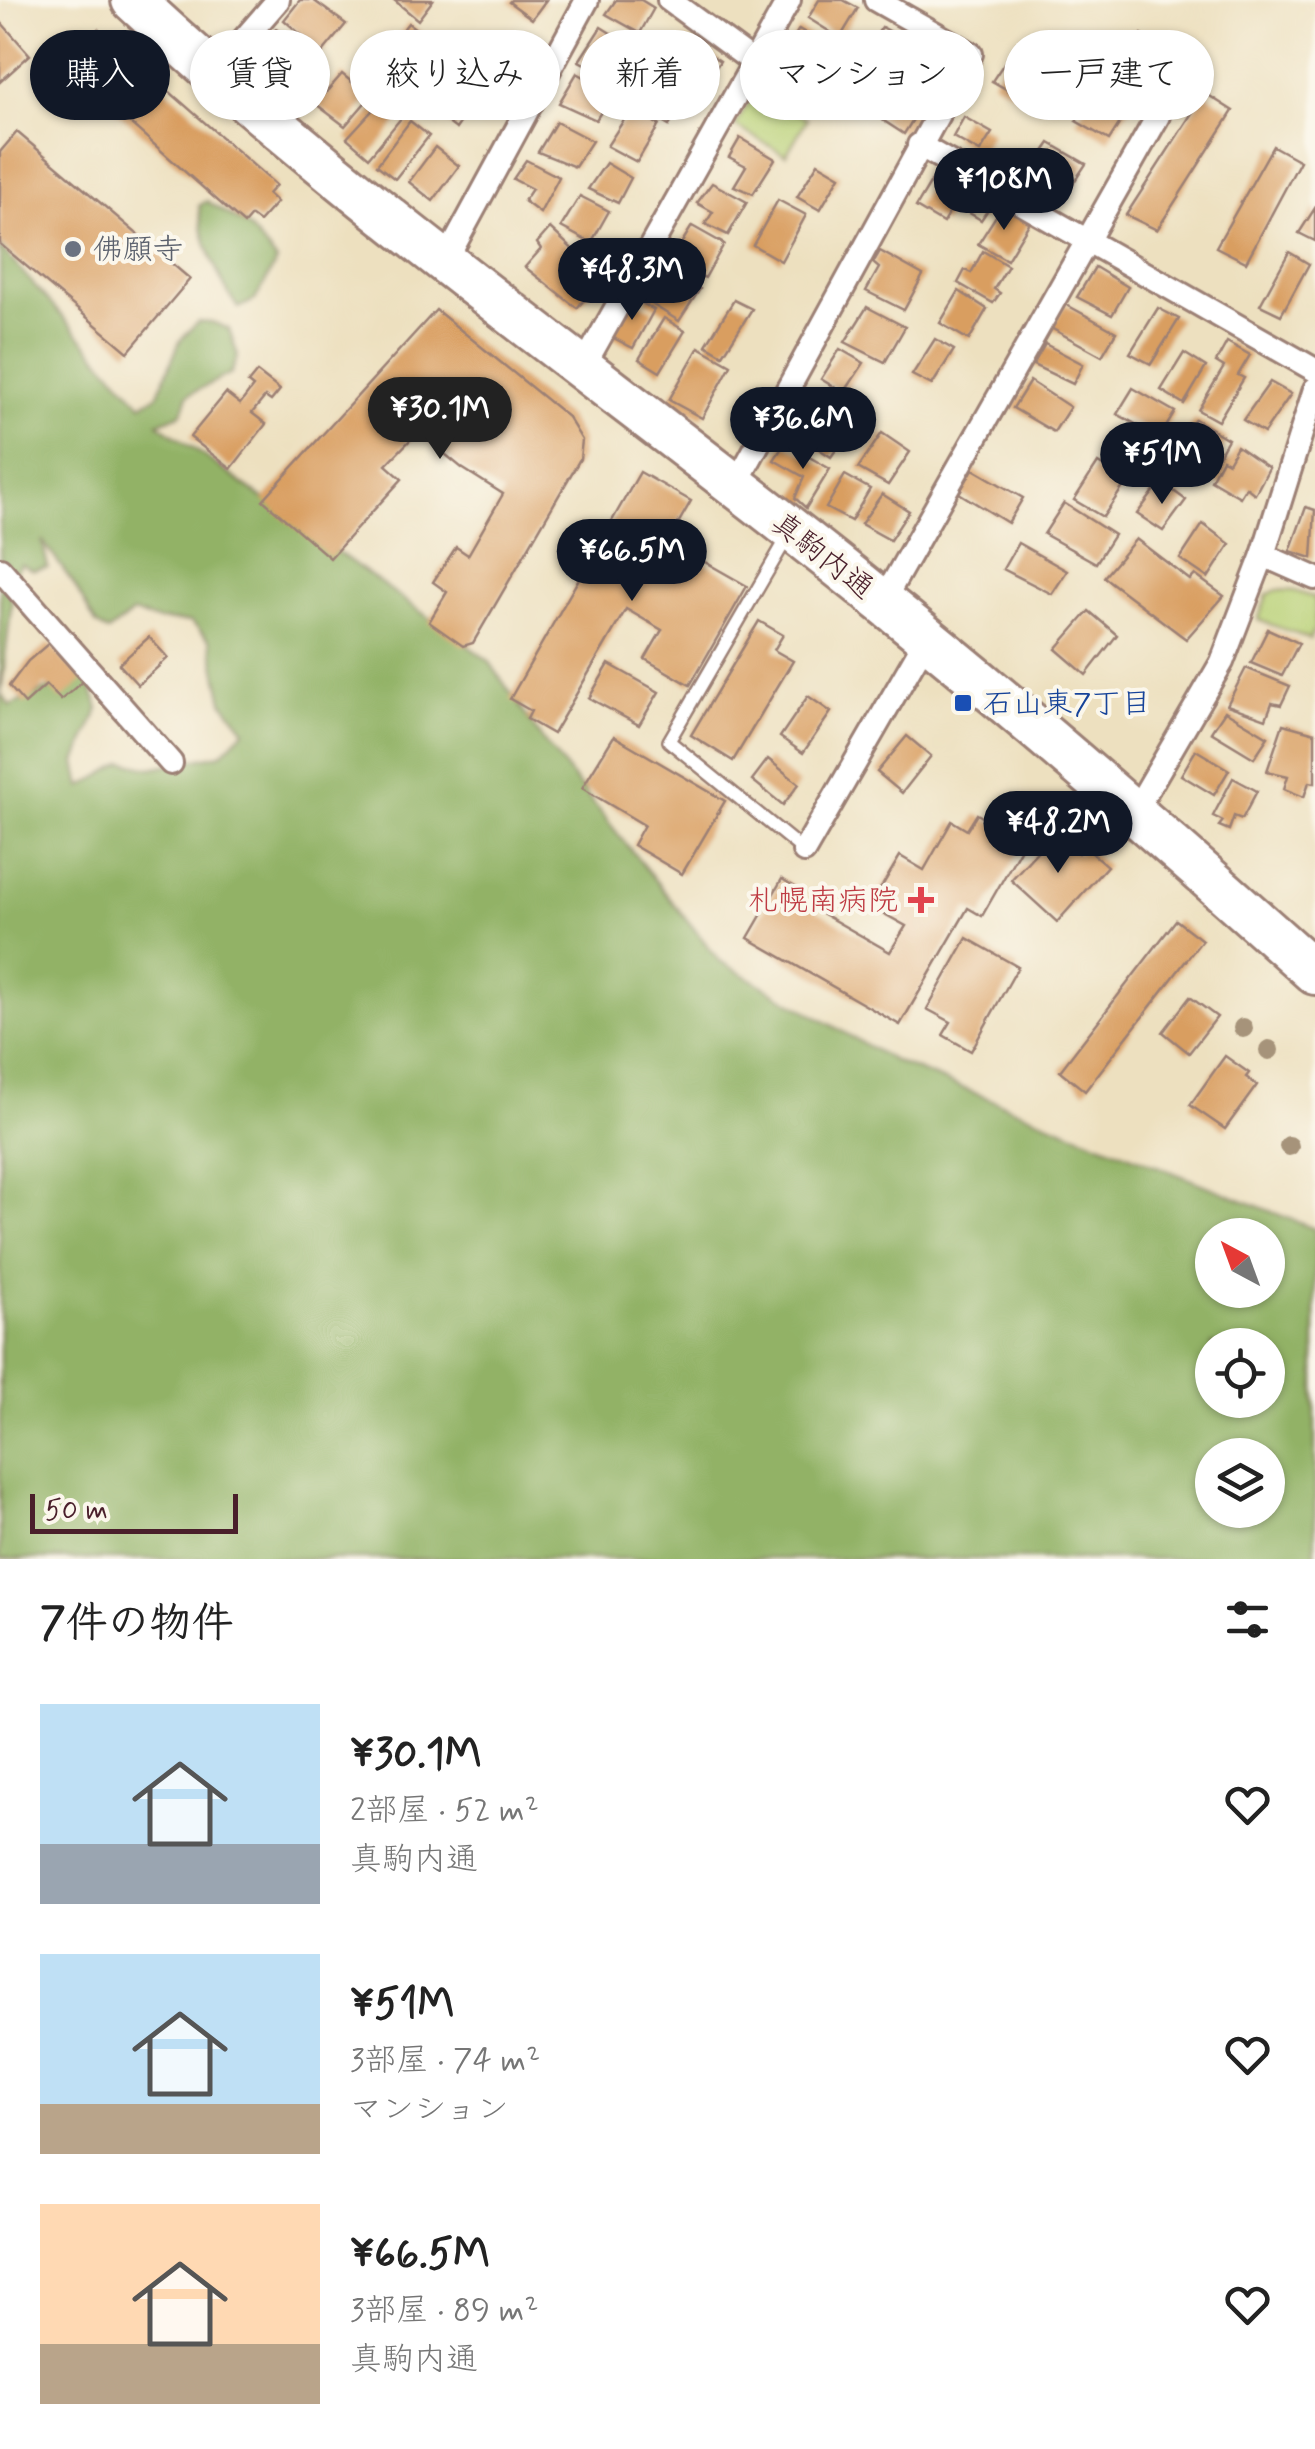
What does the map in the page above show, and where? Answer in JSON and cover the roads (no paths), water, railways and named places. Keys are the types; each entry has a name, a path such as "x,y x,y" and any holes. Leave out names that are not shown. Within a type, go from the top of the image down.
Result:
{"highway":[{"name":"真駒内通","path":"133,0 190,53"},
{"name":"真駒内通","path":"270,120 582,369 883,601 1134,811 1315,973"}],"street":[{"path":"252,30 278,0"},
{"path":"446,260 587,0"},
{"path":"669,0 740,53"},
{"path":"771,30 789,0"},
{"path":"734,486 971,54 876,0"},
{"path":"582,369 740,84"},
{"path":"883,601 1156,120"},
{"path":"919,145 1315,370"},
{"path":"1134,811 1222,662 1263,556 1315,390"},
{"path":"1263,556 1315,578"},
{"path":"0,569 172,762"},
{"path":"804,852 927,638"}],"lane":[{"path":"792,530 669,741 804,852"}],"place":[{"name":"佛願寺","path":"73,249"},
{"name":"石山東7丁目","path":"963,703"},
{"name":"札幌南病院","path":"921,900"}]}
